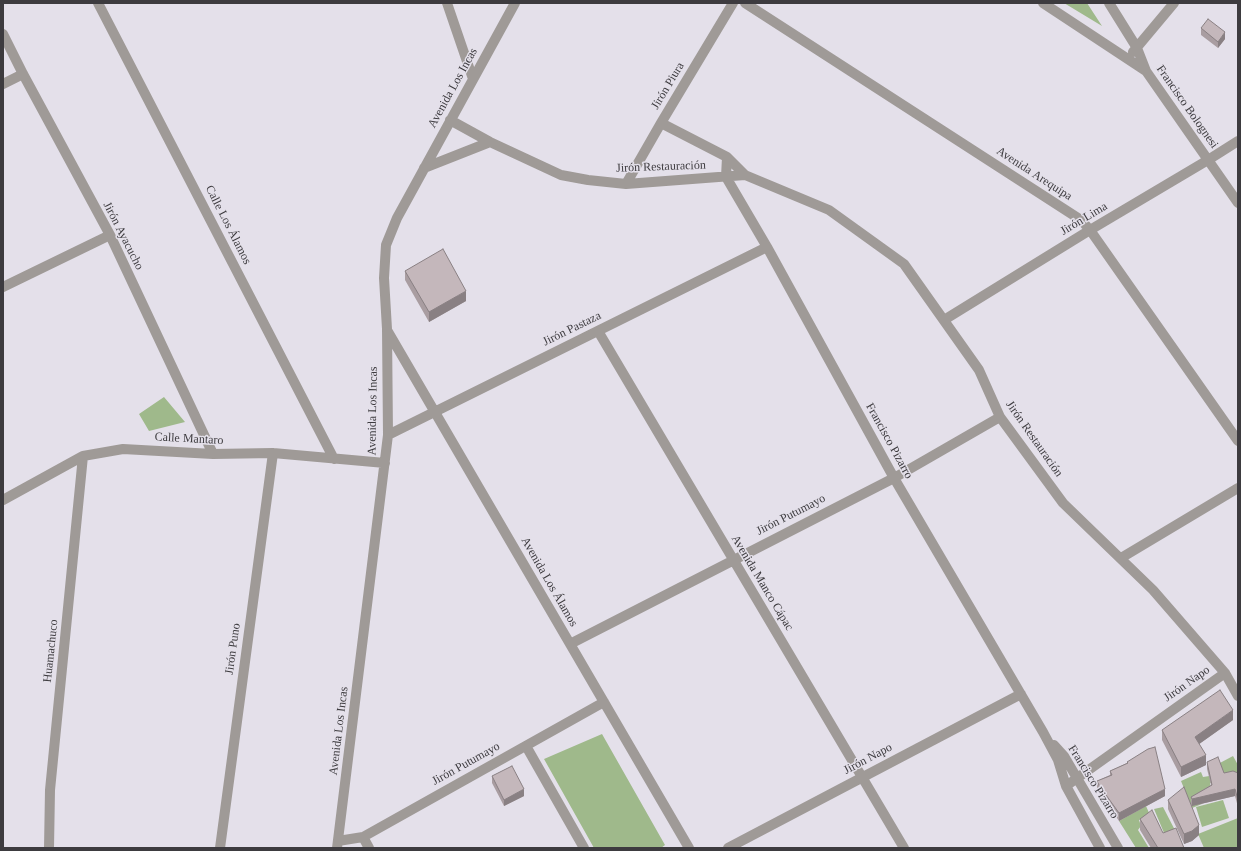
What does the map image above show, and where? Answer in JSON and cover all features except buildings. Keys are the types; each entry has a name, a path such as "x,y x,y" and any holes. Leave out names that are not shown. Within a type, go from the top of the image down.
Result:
{"street":[{"name":"Calle Los Álamos","path":"98,3 334,459"},
{"path":"447,3 473,79"},
{"name":"Avenida Los Incas","path":"337,844 388,435 384,278 386,245 397,218 515,3"},
{"name":"Jirón Piura","path":"626,184 733,3"},
{"name":"Avenida Arequipa","path":"745,3 1081,220 1090,230 1238,440"},
{"path":"1043,3 1146,71"},
{"name":"Francisco Bolognesi","path":"1109,3 1137,48 1146,71 1238,202"},
{"path":"1126,59 1174,3"},
{"name":"Jirón Ayacucho","path":"3,34 110,235 213,454"},
{"path":"3,84 23,74"},
{"name":"Jirón Restauración","path":"450,120 490,142 561,175 588,180 626,184 745,176"},
{"name":"Jirón Restauración","path":"661,123 727,157 745,176 829,210 904,264 979,370 1000,417 1063,503 1153,590 1225,673 1238,696"},
{"name":"Jirón Lima","path":"944,320 1238,141"},
{"path":"424,168 490,142"},
{"path":"726,177 727,157"},
{"name":"Francisco Pizarro","path":"726,177 767,247 894,478 1043,732 1058,760 1066,786 1100,848"},
{"path":"3,287 110,235"},
{"name":"Jirón Pastaza","path":"388,435 767,247"},
{"name":"Avenida Los Álamos","path":"386,329 689,848"},
{"name":"Avenida Manco Cápac","path":"598,331 904,848"},
{"name":"Jirón Putumayo","path":"570,644 732,559 894,478 1000,417"},
{"name":"Calle Mantaro","path":"3,500 83,456 123,448 213,454 273,453 385,463"},
{"name":"Jirón Puno","path":"220,848 273,453"},
{"name":"Huamachuco","path":"49,848 50,790 83,456"},
{"path":"1121,558 1238,488"},
{"name":"Jirón Napo","path":"1066,786 1076,777 1225,673"},
{"name":"Jirón Napo","path":"728,848 1021,694"},
{"name":"Jirón Putumayo","path":"337,844 364,837 604,702"},
{"name":"Francisco Pizarro","path":"1043,732 1064,756 1118,848"},
{"path":"526,746 584,848"},
{"path":"364,837 369,848"}],"green space":[{"path":"1064,3 1087,3 1102,26"},
{"path":"164,397 185,422 149,431 139,414"},
{"path":"602,734 665,845 661,848 594,848 544,759"},
{"path":"1233,756 1238,765 1238,780 1210,783 1211,791 1202,804 1192,808 1181,781 1201,772 1203,777 1222,774 1218,764"},
{"path":"1223,800 1229,818 1202,827 1196,807"},
{"path":"1146,806 1150,815 1139,820 1141,826 1138,830 1149,848 1136,848 1119,821"},
{"path":"1163,807 1178,836 1167,840 1154,809"},
{"path":"1238,818 1238,848 1204,848 1198,834"}]}
